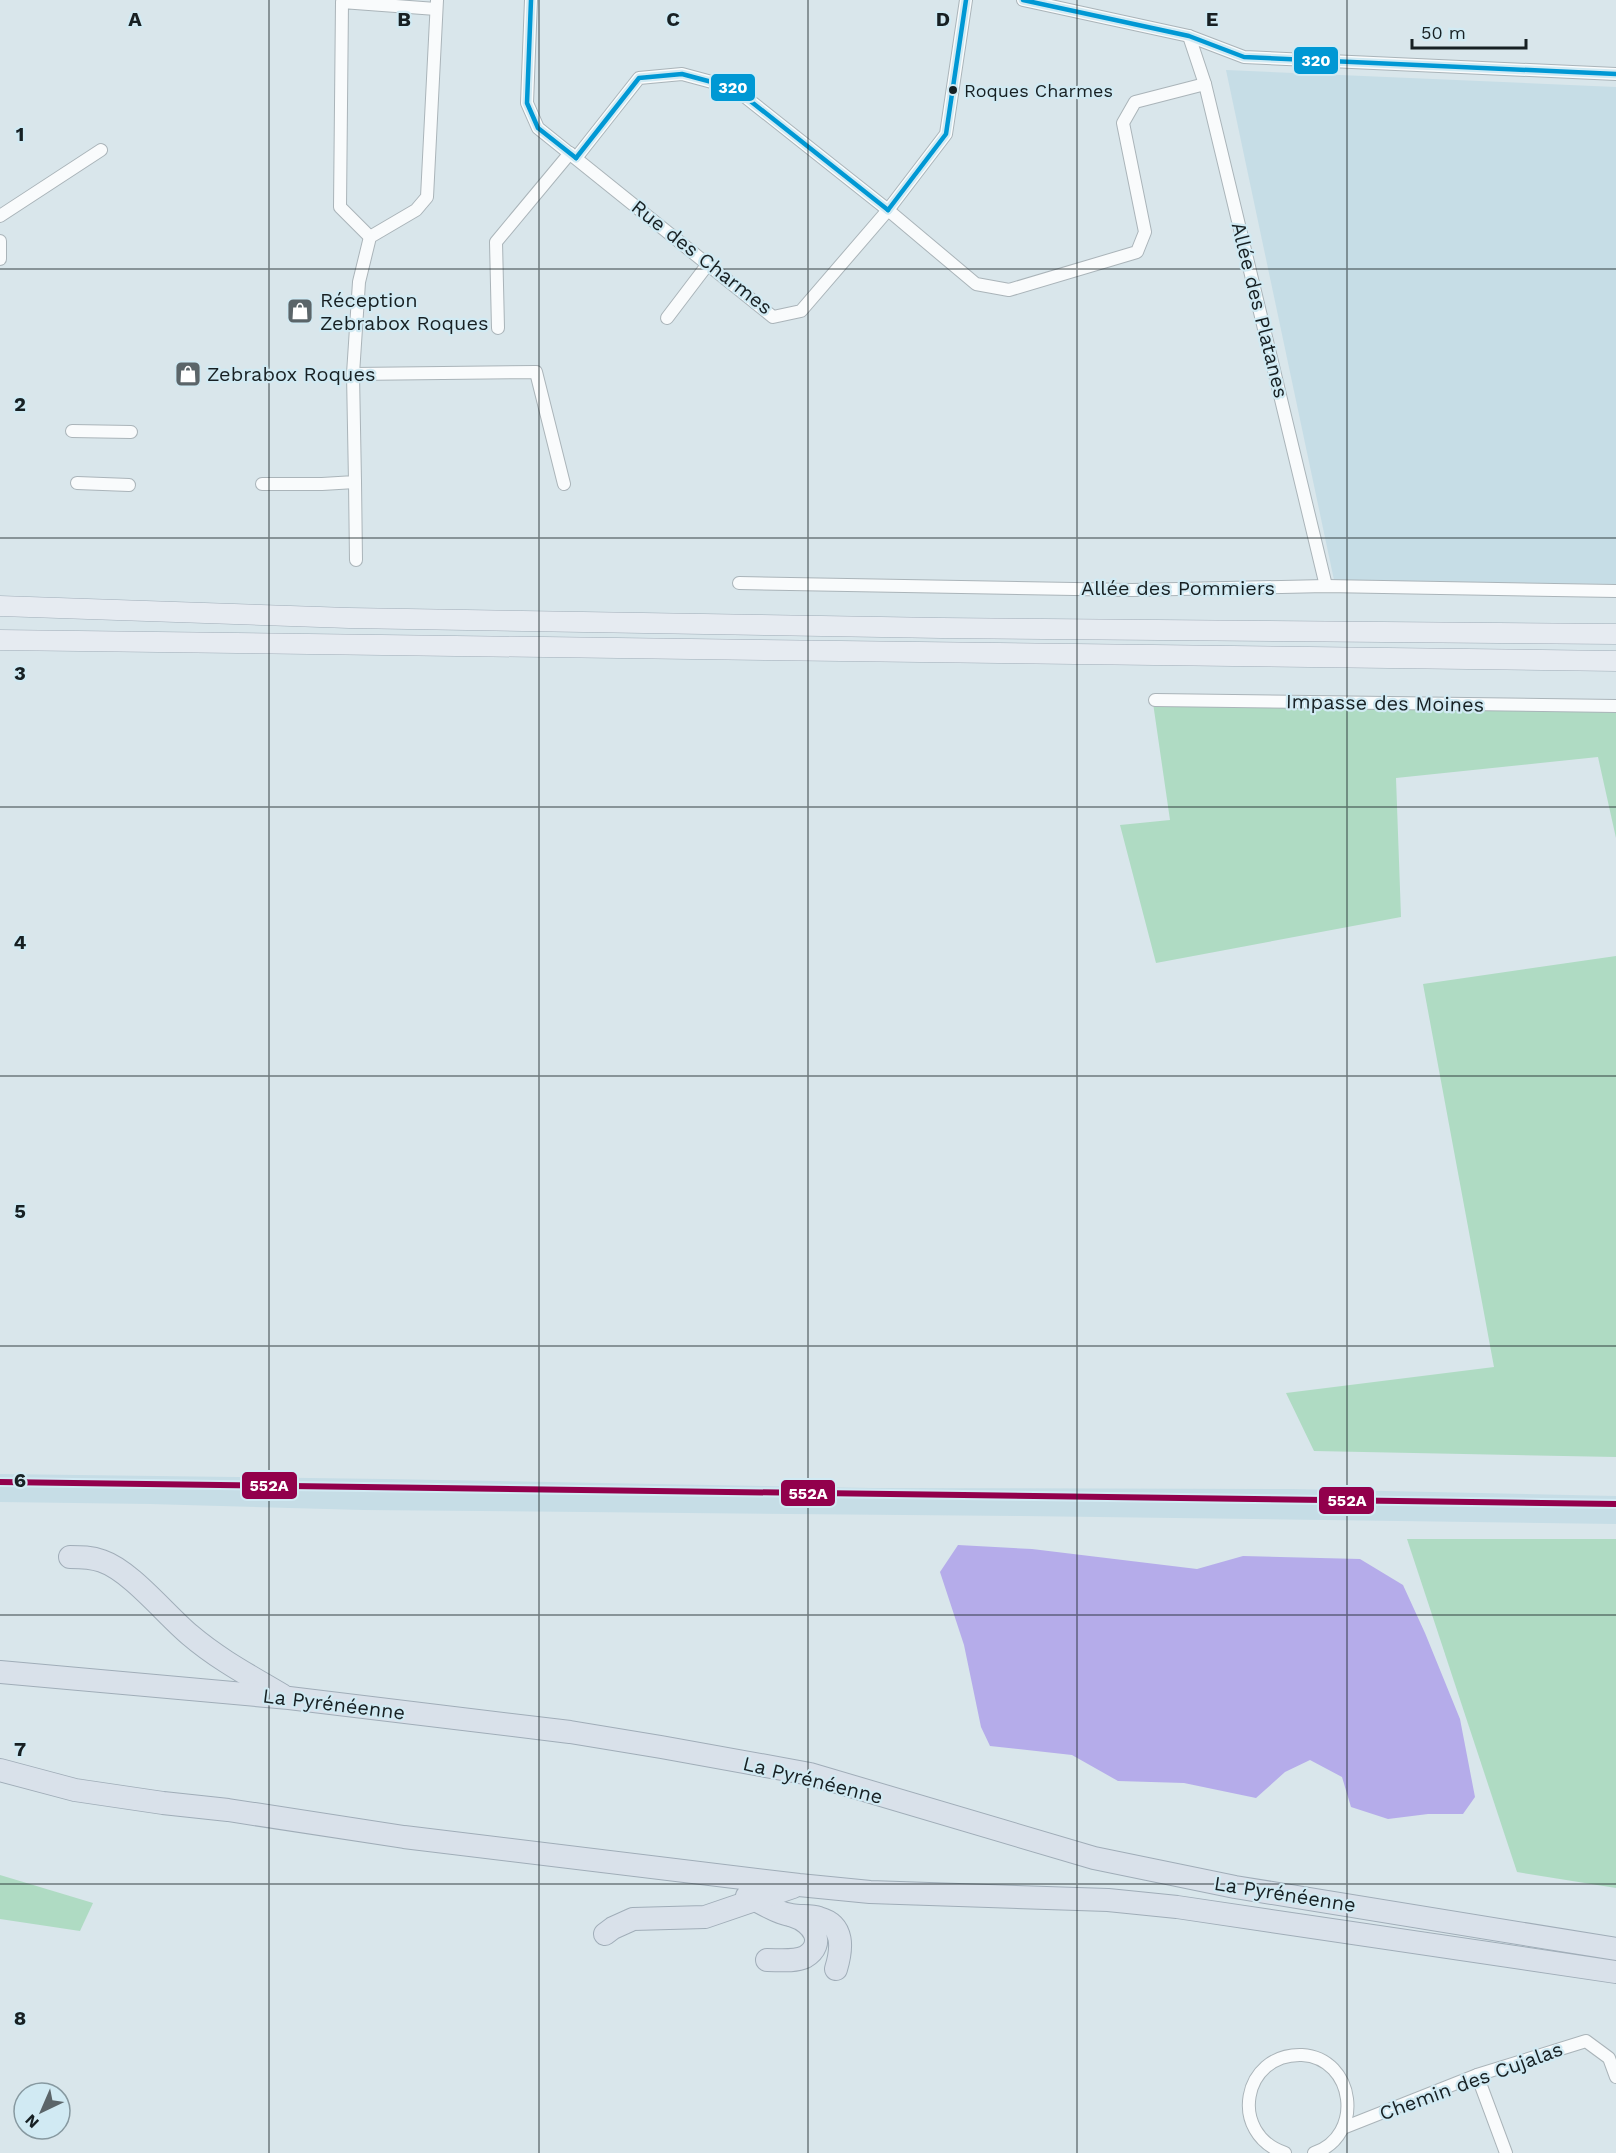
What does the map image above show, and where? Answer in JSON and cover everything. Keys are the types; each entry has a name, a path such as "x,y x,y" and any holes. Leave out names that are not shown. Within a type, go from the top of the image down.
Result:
{"highway":[{"path":"70,1557 89,1557 121,1571 190,1635 224,1661 289,1698"},
{"name":"La Pyrénéenne","path":"0,1672 289,1698 570,1732 810,1774 1094,1858 1235,1887 1616,1949"},
{"name":"La Pyrénéenne","path":"0,1770 75,1790 228,1810 404,1837 870,1892 1108,1900 1177,1907 1616,1972"},
{"path":"694,1872 789,1915 803,1919 813,1928 816,1940 806,1956 796,1960 767,1960"},
{"path":"705,1917 800,1885"},
{"path":"605,1934 633,1919 789,1915 820,1918 834,1926 841,1941 836,1969"}],"main road":[{"path":"0,606 360,618 905,627 1616,634"},
{"path":"0,640 1616,661"}],"street":[{"name":"Rue des Charmes","path":"531,0 527,103 538,128 773,316 801,310 888,210 946,134 966,0"},
{"path":"1023,0 1189,36 1244,57 1616,74"},
{"path":"356,560 352,374 359,282 370,237 416,210 427,197 437,5 342,2 340,207 370,237"},
{"name":"Allée des Platanes","path":"1189,36 1205,84 1326,586"},
{"path":"498,328 496,242 639,78 682,74 734,88 888,210 976,284 1009,290 1137,252 1145,232 1123,123 1135,102 1205,84"},
{"path":"0,216 101,150"},
{"path":"0,241 0,259"},
{"path":"667,318 708,264"},
{"path":"352,374 536,372 564,484"},
{"path":"72,431 131,432"},
{"path":"262,484 355,482"},
{"path":"77,483 129,485"},
{"name":"Allée des Pommiers","path":"739,583 1132,590 1326,586 1616,591"},
{"name":"Impasse des Moines","path":"1155,700 1616,706"},
{"name":"Chemin des Cujalas","path":"1343,2128 1477,2075 1586,2041 1609,2058 1616,2077"},
{"name":"Chemin des Cujalas","path":"1276,2152 1260,2138 1254,2128 1248,2112 1248,2100 1258,2075 1271,2063 1285,2057 1302,2055 1316,2058 1331,2067 1343,2082 1348,2098 1348,2111 1343,2128 1333,2142 1314,2153"},
{"path":"1477,2075 1506,2153"}],"shaded area":[{"path":"1226,70 1616,87 1616,584 1334,580"},
{"path":"0,1474 873,1488 1291,1489 1616,1496 1616,1524 363,1510 0,1502"},
{"path":"958,1545 1032,1549 1197,1569 1243,1556 1360,1559 1403,1585 1460,1719 1475,1797 1463,1814 1428,1814 1388,1819 1351,1807 1342,1777 1310,1760 1285,1772 1256,1798 1184,1783 1118,1781 1072,1755 990,1746 981,1727 964,1645 940,1572"}],"green space":[{"path":"1152,696 1616,706 1616,838 1598,757 1396,778 1401,917 1156,963 1120,825 1170,820"},
{"path":"1616,956 1616,1457 1314,1451 1286,1393 1494,1367 1423,984"},
{"path":"1407,1539 1616,1539 1616,1888 1517,1872"},
{"path":"0,1875 93,1903 80,1931 0,1919"}],"transit line":[{"name":"320","path":"531,0 527,103 538,128 576,158"},
{"name":"320","path":"888,210 946,134 966,0"},
{"name":"320","path":"1023,0 1189,36 1244,57 1616,74"},
{"name":"320","path":"576,158 639,78 682,74 734,88 888,210"},
{"name":"552A","path":"0,1482 1616,1504"}],"place":[{"name":"Roques Charmes","path":"953,90"},
{"name":"Réception Zebrabox Roques","path":"300,311"},
{"name":"Zebrabox Roques","path":"188,374"}]}
